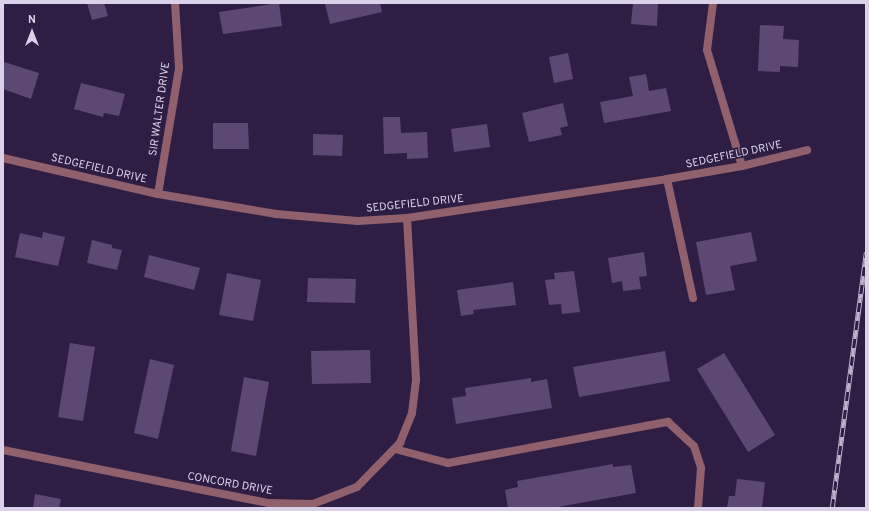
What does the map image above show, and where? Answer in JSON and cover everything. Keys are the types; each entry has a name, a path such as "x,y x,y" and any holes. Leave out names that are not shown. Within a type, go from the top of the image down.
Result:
{"street":[{"name":"SIR WALTER DRIVE","path":"158,194 179,68 175,3"},
{"path":"713,3 707,50 742,166"},
{"name":"SEDGEFIELD DRIVE","path":"3,158 158,194 276,214 358,221 407,218 667,179 742,166 807,150"},
{"path":"667,179 693,298"},
{"name":"CONCORD DRIVE","path":"3,450 269,503 313,506 357,487 400,443 412,413 416,378 407,218"},
{"path":"395,449 448,463 668,422 694,446 702,468 698,508"}],"building":[{"path":"87,3 104,3 108,16 92,20"},
{"path":"279,3 282,26 223,34 219,12"},
{"path":"380,3 382,12 330,24 325,4"},
{"path":"633,3 658,3 657,26 631,24"},
{"path":"760,25 784,26 783,39 799,40 798,67 780,66 780,72 758,71"},
{"path":"568,53 573,79 554,83 549,57"},
{"path":"4,62 39,73 31,99 3,89"},
{"path":"646,74 649,91 666,88 671,111 604,123 600,102 633,96 629,77"},
{"path":"81,83 125,94 119,116 104,113 103,117 74,109"},
{"path":"563,103 568,126 560,128 562,135 529,142 522,113"},
{"path":"383,117 400,117 401,133 427,132 428,158 407,159 407,153 384,154"},
{"path":"213,123 248,123 249,149 213,149"},
{"path":"487,124 490,147 454,152 451,129"},
{"path":"313,134 343,135 342,156 313,155"},
{"path":"43,232 65,237 58,266 15,257 20,233 42,238"},
{"path":"751,232 757,261 730,266 735,290 706,295 696,242"},
{"path":"92,240 112,245 112,248 122,250 117,270 87,263"},
{"path":"644,252 647,276 639,277 641,289 623,291 622,281 612,283 608,258"},
{"path":"149,255 200,268 194,290 144,277"},
{"path":"574,271 580,312 562,314 561,304 549,305 545,280 555,279 554,273"},
{"path":"227,273 261,280 253,321 219,315"},
{"path":"308,278 356,279 355,303 307,302"},
{"path":"513,282 516,305 473,310 474,314 461,316 457,290"},
{"path":"70,343 95,347 83,421 58,417"},
{"path":"370,350 371,383 312,384 311,351"},
{"path":"665,351 670,381 579,397 573,367"},
{"path":"724,353 775,435 748,452 697,369"},
{"path":"150,359 174,365 158,439 134,433"},
{"path":"244,377 269,382 256,456 231,451"},
{"path":"531,378 531,382 547,379 552,408 456,424 452,398 466,396 465,388"},
{"path":"613,464 613,467 631,465 636,493 552,508 508,508 505,490 518,487 517,481"},
{"path":"737,479 765,482 762,508 727,508 729,496 735,496"},
{"path":"35,494 61,499 59,508 33,508"}],"railway":[{"path":"832,508 866,252"}]}
